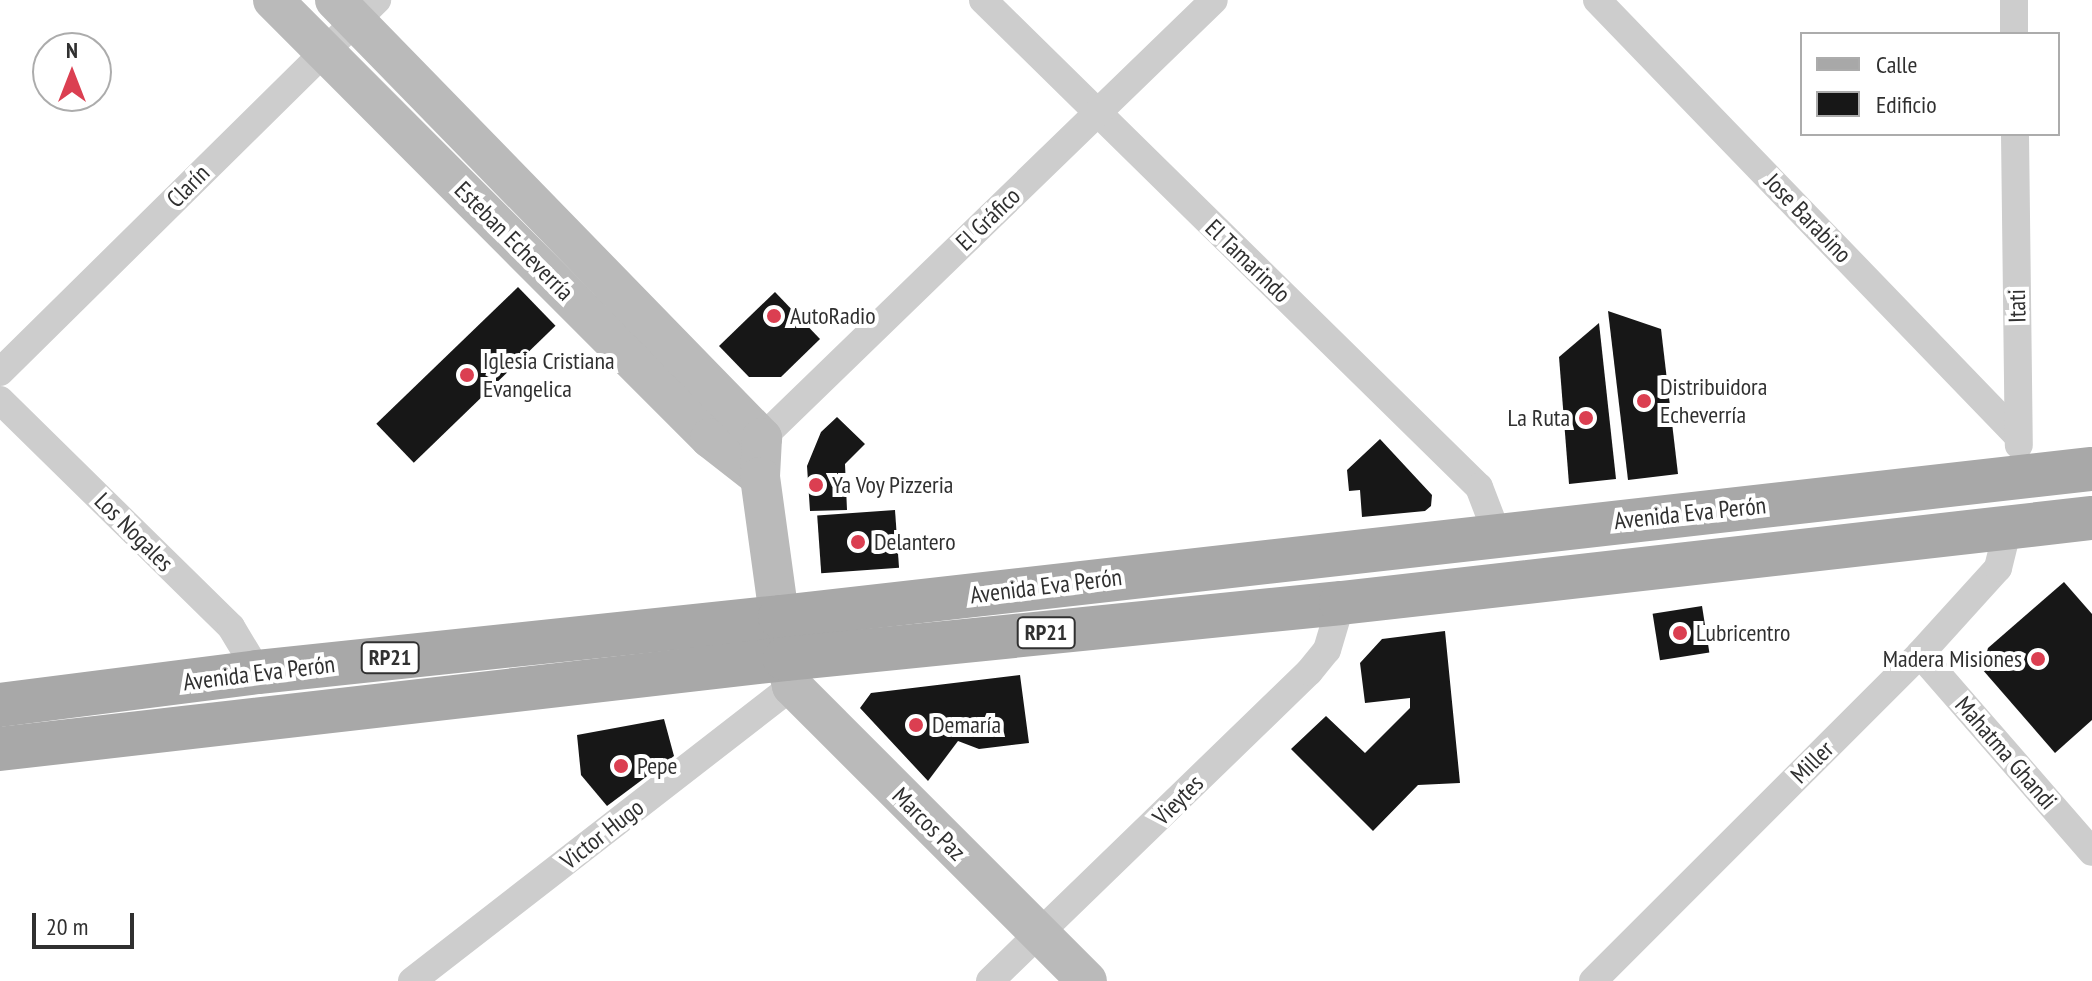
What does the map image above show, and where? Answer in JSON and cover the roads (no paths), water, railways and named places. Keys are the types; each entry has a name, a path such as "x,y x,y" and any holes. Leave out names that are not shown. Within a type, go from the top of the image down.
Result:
{"main road":[{"name":"Esteban Echeverría","path":"273,0 710,438 761,458"},
{"name":"Esteban Echeverría","path":"356,7 761,458"},
{"path":"761,458 788,673"},
{"name":"Avenida Eva Perón","path":"0,705 258,672 780,617 2092,469"},
{"name":"Avenida Eva Perón","path":"0,749 788,673 1341,603 2092,518"},
{"name":"Marcos Paz","path":"788,673 1087,981"}],"street":[{"name":"El Tamarindo","path":"983,0 1479,487 1497,534"},
{"name":"El Gráfico","path":"761,458 1096,114 1214,0"},
{"name":"Jose Barabino","path":"1597,0 2018,436"},
{"path":"2014,0 2014,32"},
{"name":"Clarín","path":"0,372 325,51 356,7"},
{"name":"Itati","path":"2015,136 2018,436 2023,478"},
{"name":"Los Nogales","path":"0,400 231,627 258,672"},
{"name":"Miller","path":"1593,981 1920,654 1998,568 2008,528"},
{"name":"Vieytes","path":"990,981 1309,672 1327,650 1341,603"},
{"name":"Mahatma Ghandi","path":"1920,654 2092,852"},
{"name":"Victor Hugo","path":"412,981 788,673"}],"place":[{"name":"AutoRadio","path":"774,316"},
{"name":"Iglesia Cristiana Evangelica","path":"467,375"},
{"name":"Distribuidora Echeverría","path":"1644,401"},
{"name":"La Ruta","path":"1586,418"},
{"name":"Ya Voy Pizzeria","path":"816,485"},
{"name":"Delantero","path":"858,542"},
{"name":"Lubricentro","path":"1680,633"},
{"name":"Madera Misiones","path":"2038,659"},
{"name":"Demaría","path":"916,725"},
{"name":"Pepe","path":"621,766"}]}
